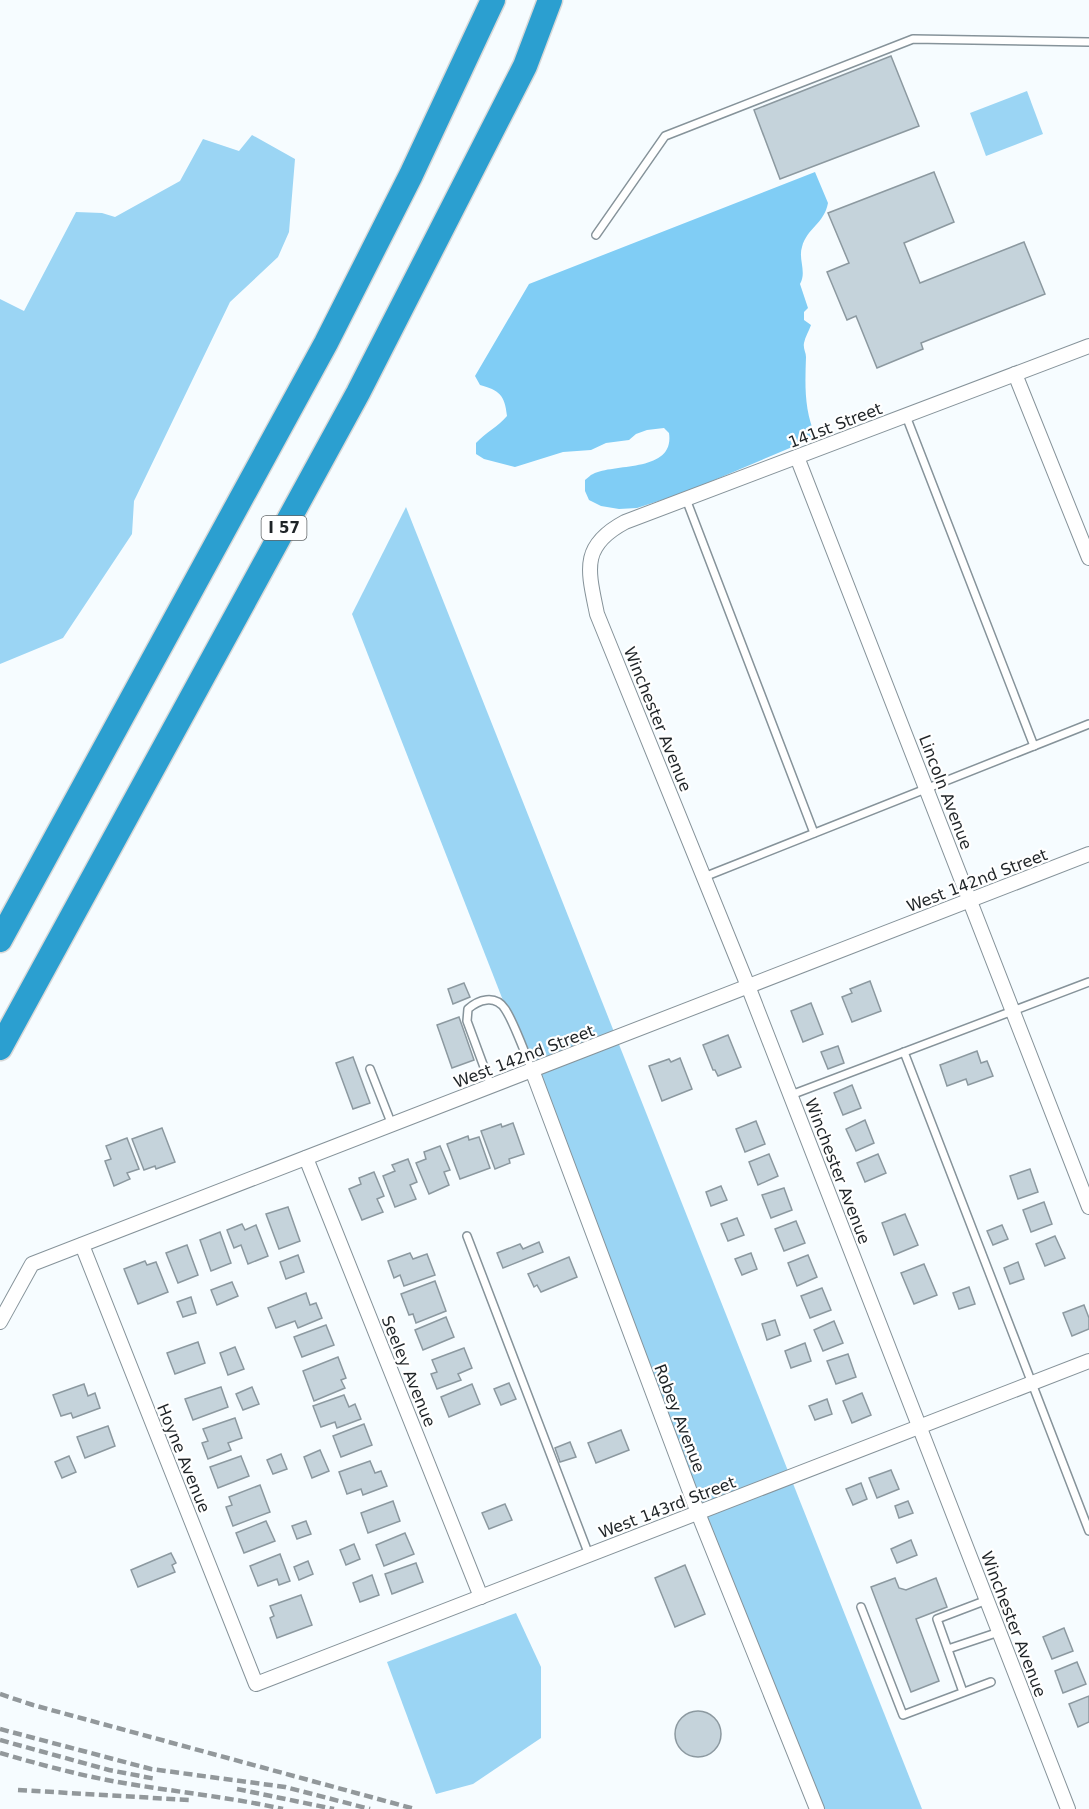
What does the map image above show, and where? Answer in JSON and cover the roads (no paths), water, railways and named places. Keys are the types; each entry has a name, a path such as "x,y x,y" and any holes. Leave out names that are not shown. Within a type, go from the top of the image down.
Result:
{"highway":[{"path":"0,940 326,343 411,175 493,0"},
{"name":"I 57","path":"0,1048 358,393 525,66 550,0"}],"street":[{"name":"141st Street","path":"597,544 614,528 625,522 1089,346"},
{"path":"1015,374 1089,558"},
{"name":"Lincoln Avenue","path":"797,457 1089,1207"},
{"name":"Winchester Avenue","path":"597,544 591,554 590,567 597,614 791,1095 1068,1809"},
{"name":"West 142nd Street","path":"0,1322 32,1264 1089,854"},
{"name":"Robey Avenue","path":"532,1070 698,1513 817,1809"},
{"name":"Seeley Avenue","path":"306,1158 481,1597"},
{"name":"Hoyne Avenue","path":"82,1245 256,1683"},
{"name":"West 143rd Street","path":"256,1683 1089,1361"}],"lane":[{"path":"596,235 664,136 740,106 914,39 1089,42"},
{"path":"906,416 1034,746"},
{"path":"686,499 814,833"},
{"path":"704,877 1089,724"},
{"path":"791,1095 1089,982"},
{"path":"491,1086 467,1022 468,1009 477,1001 490,999 504,1007 532,1070"},
{"path":"904,1052 1089,1531"},
{"path":"369,1069 392,1125"},
{"path":"467,1236 589,1555"},
{"path":"963,1692 938,1619 987,1600"},
{"path":"861,1607 903,1715 991,1682"},
{"path":"948,1649 999,1632"}],"railway":[{"path":"0,1694 415,1809"},
{"path":"0,1729 151,1769 285,1787 370,1809"},
{"path":"0,1740 109,1770 156,1779"},
{"path":"0,1753 107,1780 283,1809"},
{"path":"237,1789 334,1809"},
{"path":"18,1790 189,1800"}]}
